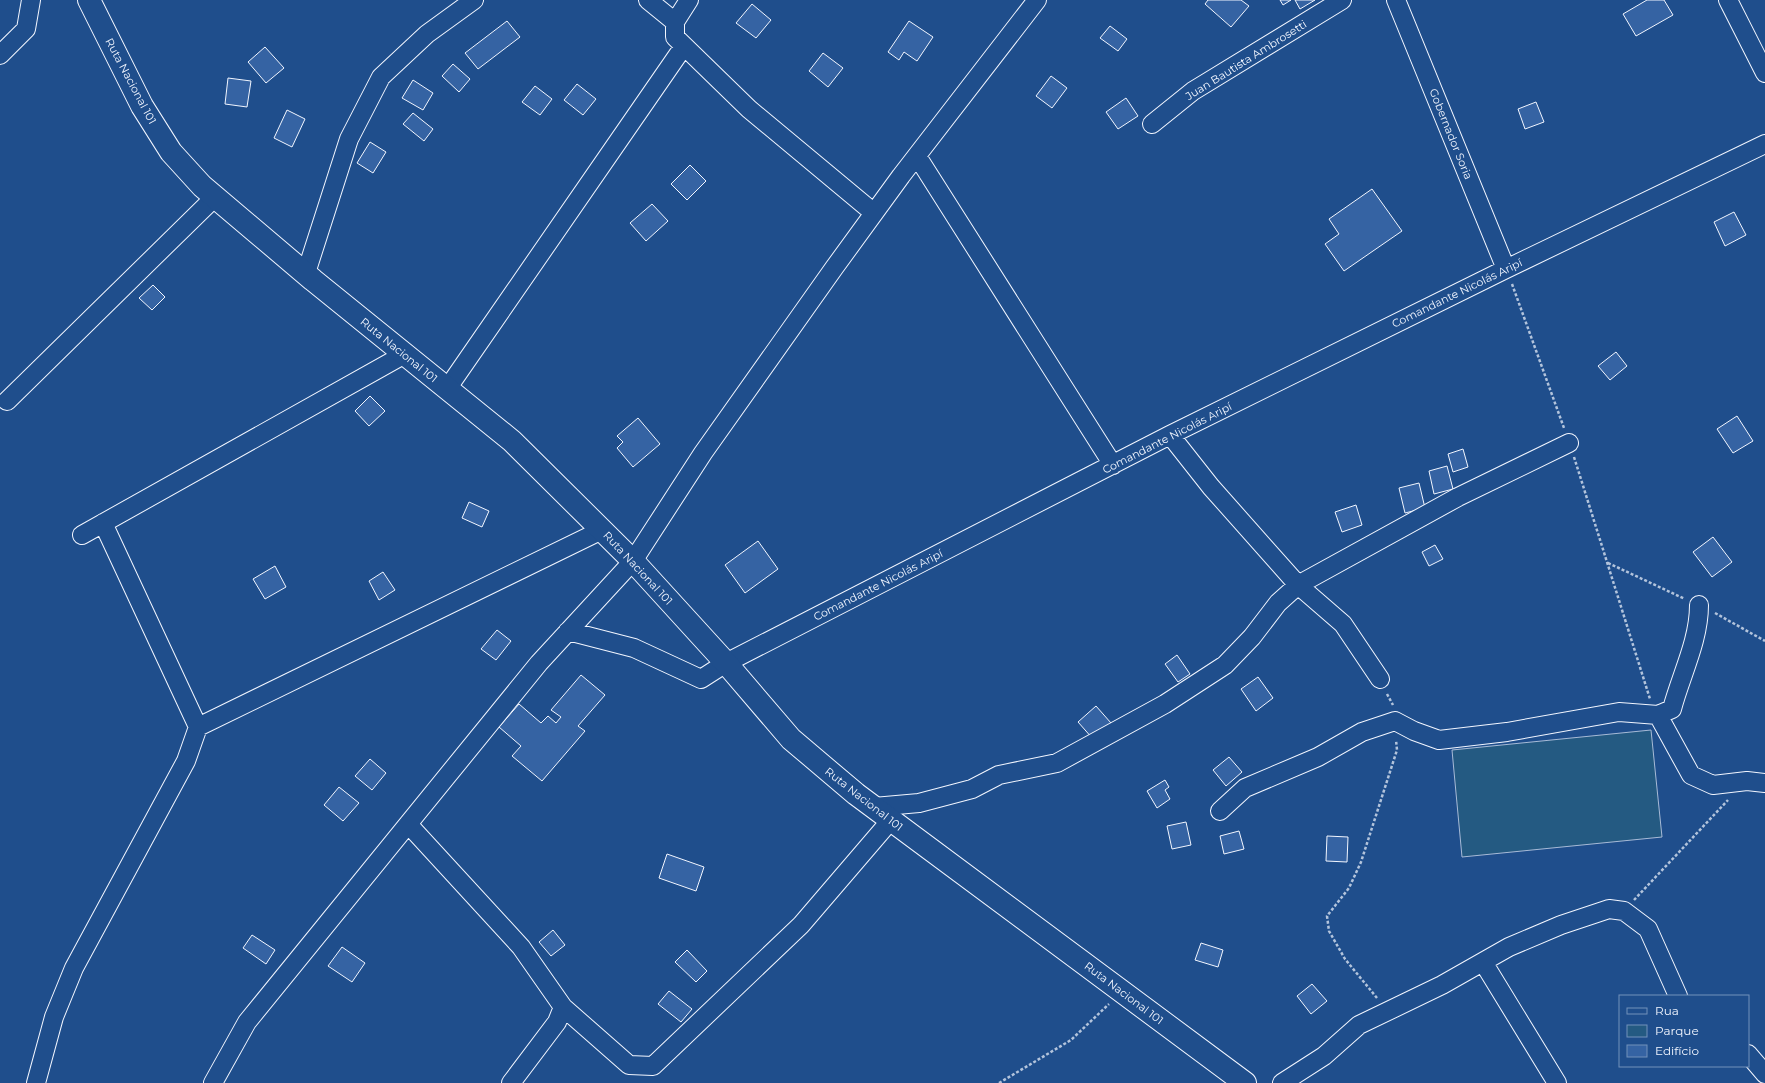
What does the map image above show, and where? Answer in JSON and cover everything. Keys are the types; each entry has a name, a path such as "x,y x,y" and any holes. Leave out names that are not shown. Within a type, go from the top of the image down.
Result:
{"main road":[{"name":"Ruta Nacional 101","path":"89,0 142,106 171,152 202,186 512,441 633,561 726,663 791,739 891,820 1245,1083"}],"street":[{"path":"0,55 26,29 31,0"},
{"path":"306,273 349,139 381,78 427,34 474,0"},
{"path":"648,0 675,22"},
{"path":"689,0 675,22 675,37 749,109 874,213"},
{"path":"213,1083 247,1022 539,663 633,561 703,453 874,213 1037,0"},
{"name":"Juan Bautista Ambrosetti","path":"1152,124 1193,91 1342,0"},
{"name":"Gobernador Soria","path":"1396,0 1506,269"},
{"path":"1728,0 1765,73"},
{"path":"448,389 684,46"},
{"name":"Comandante Nicolás Aripí","path":"568,631 634,648 701,679 726,663 1170,436 1506,269 1765,144"},
{"path":"917,156 1113,465"},
{"path":"7,401 215,197"},
{"path":"82,535 405,354"},
{"path":"1170,436 1211,487 1298,585 1343,624 1380,679"},
{"path":"874,807 918,803 972,789 1000,775 1058,763 1165,704 1225,665 1252,637 1278,603 1298,585 1458,497 1569,443"},
{"path":"36,1083 54,1017 74,968 186,761 198,727 103,523"},
{"path":"198,727 602,530"},
{"path":"1220,810 1246,788 1318,757 1362,732 1395,722 1439,740 1507,732 1619,712 1654,708 1672,709 1694,640 1699,618 1699,605"},
{"path":"1654,708 1691,775 1712,785 1747,781 1765,783"},
{"path":"408,824 521,947 563,1007 629,1065 653,1066 801,925 891,820"},
{"path":"1282,1083 1324,1056 1359,1025 1442,985 1508,947 1561,925 1609,909 1624,911 1648,929 1678,995"},
{"path":"1483,962 1558,1083"},
{"path":"511,1083 557,1022 563,1007"},
{"path":"1749,1055 1765,1074"}],"path":[{"path":"1506,269 1569,443 1654,708"},
{"path":"1380,679 1394,708 1397,750 1361,862 1350,888 1326,916 1329,931 1345,959 1388,1011"},
{"path":"1624,911 1747,781"},
{"path":"999,1083 1071,1040 1123,992"}],"green space":[{"path":"1651,730 1662,837 1462,857 1452,750"}],"building":[{"path":"1208,0 1241,0 1249,6 1231,27 1205,4"},
{"path":"1280,0 1291,0 1283,5"},
{"path":"1295,0 1315,0 1300,9"},
{"path":"1647,0 1664,0 1673,15 1636,36 1623,14"},
{"path":"752,4 771,20 756,38 736,23"},
{"path":"507,21 520,37 478,69 465,53"},
{"path":"909,21 933,37 917,61 904,52 899,60 888,52"},
{"path":"1110,26 1127,39 1118,51 1100,38"},
{"path":"265,47 284,68 266,83 248,62"},
{"path":"823,53 843,68 828,87 809,71"},
{"path":"453,64 470,79 459,92 442,76"},
{"path":"1051,76 1067,88 1052,108 1036,96"},
{"path":"228,78 251,81 247,107 225,104"},
{"path":"413,80 433,93 423,110 402,98"},
{"path":"577,84 596,99 583,115 564,100"},
{"path":"535,86 552,99 540,115 522,102"},
{"path":"1126,98 1138,116 1118,129 1106,112"},
{"path":"1536,102 1544,122 1525,129 1518,109"},
{"path":"287,110 305,119 292,147 274,138"},
{"path":"413,113 433,129 424,141 403,124"},
{"path":"370,142 386,152 373,173 357,163"},
{"path":"690,165 706,181 687,200 671,184"},
{"path":"1372,189 1402,231 1344,271 1325,244 1339,234 1329,219"},
{"path":"652,204 668,221 646,241 630,223"},
{"path":"1734,212 1746,235 1725,246 1714,222"},
{"path":"153,285 165,297 152,310 139,298"},
{"path":"1616,352 1627,366 1610,380 1598,366"},
{"path":"370,396 385,411 369,426 355,411"},
{"path":"1737,416 1753,441 1733,453 1717,429"},
{"path":"638,418 660,444 633,467 617,448 623,442 617,436"},
{"path":"1463,449 1468,467 1453,472 1448,454"},
{"path":"1447,466 1453,489 1434,494 1429,471"},
{"path":"1419,483 1425,508 1405,513 1399,488"},
{"path":"469,502 489,511 482,527 462,518"},
{"path":"1356,505 1362,525 1342,532 1335,512"},
{"path":"1713,537 1732,562 1712,577 1693,552"},
{"path":"758,541 778,569 745,593 725,565"},
{"path":"1435,545 1443,559 1429,566 1422,552"},
{"path":"275,566 286,587 265,599 253,579"},
{"path":"383,572 395,590 379,600 369,581"},
{"path":"497,630 511,641 496,660 481,649"},
{"path":"1177,655 1190,674 1178,682 1165,664"},
{"path":"581,675 605,695 578,726 585,731 542,781 512,756 521,746 499,727 519,704 541,723 548,716 556,723 561,717 551,710"},
{"path":"1258,677 1273,698 1256,711 1241,689"},
{"path":"1096,706 1111,723 1093,739 1078,722"},
{"path":"1229,757 1242,772 1226,786 1213,770"},
{"path":"370,759 386,773 372,790 355,776"},
{"path":"1165,780 1169,787 1165,790 1170,799 1157,808 1147,791"},
{"path":"339,787 359,803 343,821 324,805"},
{"path":"1186,822 1191,845 1172,849 1167,826"},
{"path":"1239,831 1244,849 1224,854 1220,836"},
{"path":"1327,836 1348,837 1347,862 1326,861"},
{"path":"667,854 704,867 696,891 659,878"},
{"path":"553,930 565,945 551,956 539,942"},
{"path":"252,935 275,950 266,964 243,948"},
{"path":"1201,943 1223,950 1218,967 1195,960"},
{"path":"342,947 365,963 352,982 328,966"},
{"path":"687,950 707,971 696,982 675,962"},
{"path":"1312,984 1327,1001 1311,1014 1297,996"},
{"path":"669,991 692,1009 681,1022 658,1004"}]}
